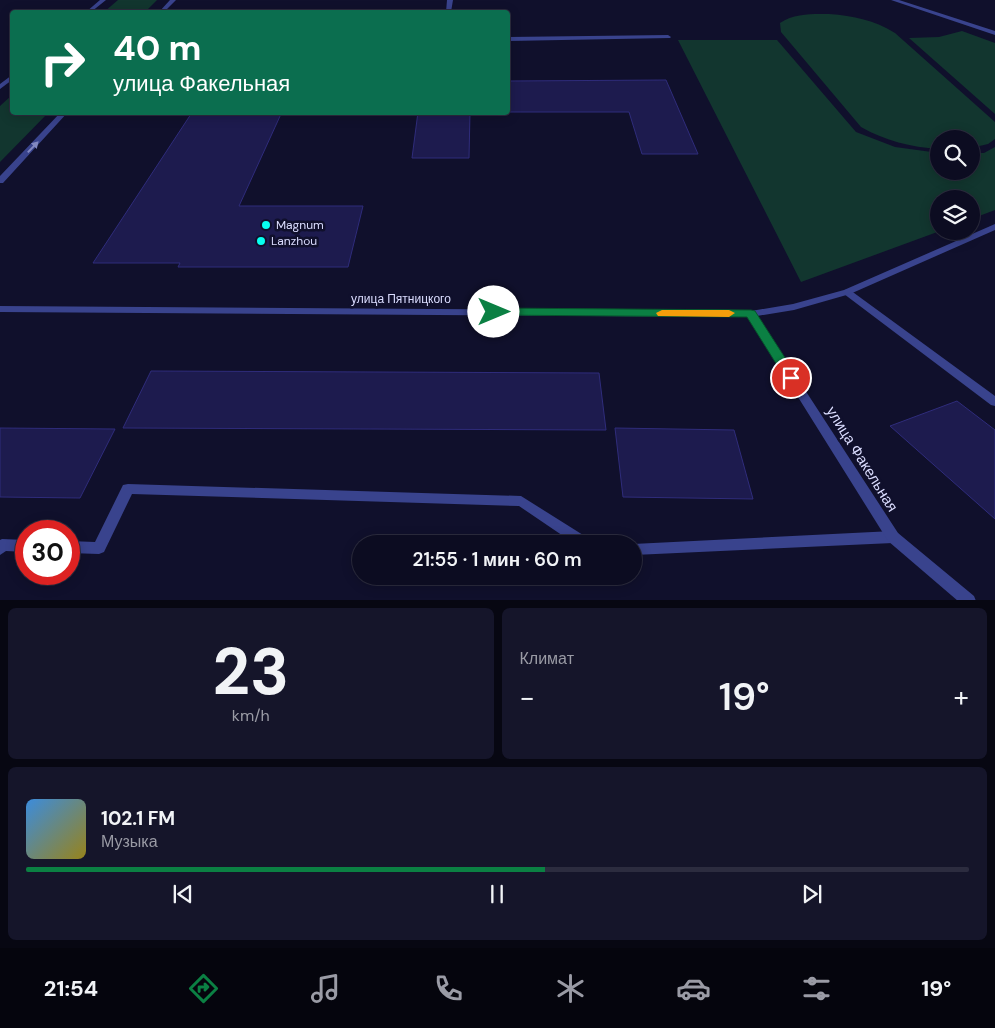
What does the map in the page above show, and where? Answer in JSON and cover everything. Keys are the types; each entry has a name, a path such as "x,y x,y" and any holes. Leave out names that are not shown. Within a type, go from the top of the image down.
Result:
{"street":[{"path":"90,10 103,0"},
{"path":"163,10 173,0"},
{"path":"894,0 995,32"},
{"path":"510,38 668,37"},
{"path":"0,87 10,79"},
{"path":"0,181 62,115"},
{"name":"улица Пятницкого","path":"0,309 751,314 794,307 847,292 995,227"},
{"path":"847,292 995,402"},
{"name":"улица Факельная","path":"751,314 893,538 969,600"},
{"path":"80,547 99,548 128,489 521,501 572,535"},
{"path":"642,549 893,538"},
{"path":"0,549 2,545 15,546"}],"green space":[{"path":"118,0 157,0 147,10 106,10"},
{"path":"816,14 864,19 895,33 995,122 995,139 988,144 980,146 980,130 930,130 930,148 889,140 861,127 781,32 780,23 792,17"},
{"path":"962,31 995,43 995,114 909,38 939,37"},
{"path":"678,40 777,40 856,132 895,147 930,152 930,180 980,180 980,153 995,147 995,210 980,216 980,190 930,190 930,235 801,282"},
{"path":"10,97 10,115 46,115 0,162 0,106"}],"building":[{"path":"666,80 698,154 642,154 629,112 510,112 510,81"},
{"path":"190,115 281,115 239,206 363,206 348,267 178,267 180,263 93,263"},
{"path":"418,115 470,115 469,158 412,158"},
{"path":"151,371 599,373 606,430 123,428"},
{"path":"957,401 995,430 995,519 890,426"},
{"path":"0,428 115,429 80,498 0,497"},
{"path":"615,428 734,430 753,499 623,497"}],"slow traffic":[{"path":"662,313 729,313"}],"place":[{"name":"Magnum","path":"266,225"},
{"name":"Lanzhou","path":"261,241"}],"route":[{"path":"494,312 751,314 791,378"}]}
